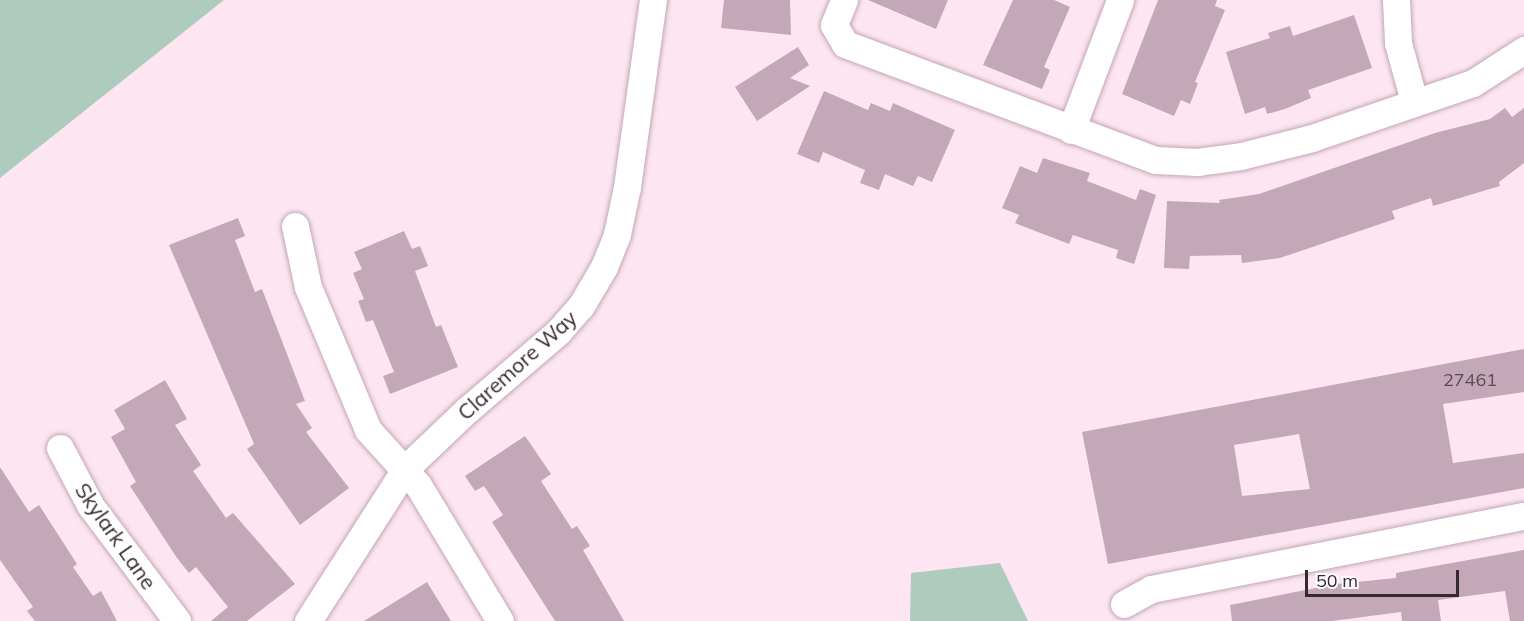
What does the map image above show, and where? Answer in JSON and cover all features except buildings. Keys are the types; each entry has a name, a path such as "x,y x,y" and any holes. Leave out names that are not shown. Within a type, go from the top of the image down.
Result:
{"street":[{"name":"Claremore Way","path":"308,621 406,468 467,410 558,332 581,306 604,267 617,234 627,187 653,0"},
{"path":"844,0 834,26 845,44 1155,160 1197,162 1241,156 1312,138 1414,101 1473,83 1524,50"},
{"path":"1071,130 1120,0"},
{"path":"1396,0 1398,42 1414,101"},
{"path":"295,226 308,287 368,430 406,468 500,621"},
{"name":"Skylark Lane","path":"60,448 90,505 177,621"},
{"path":"1124,604 1151,589 1524,516"}],"green space":[{"path":"0,0 224,0 0,178"},
{"path":"1000,563 1028,621 910,621 911,573"}]}
